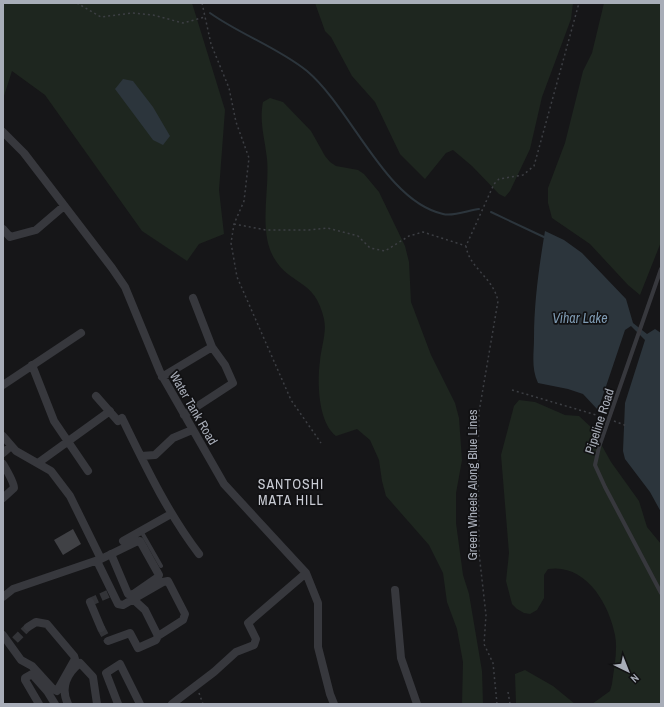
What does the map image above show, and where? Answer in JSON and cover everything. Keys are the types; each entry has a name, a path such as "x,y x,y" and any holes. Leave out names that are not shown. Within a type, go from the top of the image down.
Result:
{"street":[{"name":"Water Tank Road","path":"3,132 24,154 112,268 125,288 162,377 224,484 306,573 318,603 318,647 334,704"},
{"path":"4,231 10,236 36,230 64,206"},
{"path":"184,415 233,383 225,366 212,346 193,298"},
{"path":"3,385 80,332"},
{"path":"162,377 212,346"},
{"path":"32,365 54,421 70,442 88,471"},
{"path":"96,396 118,421 122,418 177,526 199,554"},
{"path":"38,463 70,442 110,411"},
{"path":"141,456 156,455 173,438 192,430"},
{"path":"3,436 16,451 50,471 70,496 99,560 110,593 118,604 123,605 134,600 163,582 168,581 185,614 185,618 158,636 156,640 138,648 130,633 108,642"},
{"path":"3,452 11,446"},
{"path":"3,464 14,485 14,488 3,498"},
{"path":"123,541 171,514"},
{"path":"3,597 13,589 99,560 111,554 140,542 159,575 132,595 128,594 111,554"},
{"path":"172,704 214,672 236,652 254,645 256,639 248,623 306,573"},
{"path":"395,590 401,658 417,704"},
{"path":"134,600 145,610 158,636"},
{"path":"90,602 101,628"},
{"path":"3,635 12,642 21,660 32,666 52,688 58,691 75,659 74,656 47,624 36,622 28,627"},
{"path":"68,704 65,698 66,679 71,670 80,663 93,678 97,704"},
{"path":"118,704 106,673 120,664 140,704"},
{"path":"39,704 25,680 32,674 55,704"}],"lane":[{"name":"Pipeline Road","path":"661,269 599,447 595,465 661,593"},
{"path":"141,531 161,566"}],"path":[{"path":"77,3 101,17 132,13 146,14 183,23 205,17"},
{"path":"202,3 211,44 229,88 236,122 249,158 244,200 234,224 231,243 237,277 291,400 322,443"},
{"path":"234,224 266,230 309,230 327,228 358,236 370,248 385,251 409,236 423,232 466,246 494,184 499,179 523,175 534,166 579,3"},
{"name":"Green Wheels Along Blue Lines","path":"466,246 467,256 496,290 498,301 479,412 478,457 479,553 486,615 484,644 493,663 497,704"},
{"path":"512,390 603,416"},
{"path":"614,421 628,426"},
{"path":"196,686 203,704"},
{"path":"508,692 510,704"}],"shaded area":[{"path":"3,3 192,3 225,110 219,190 224,234 199,244 187,261 142,231 45,95 12,71 3,99"},
{"path":"315,3 573,3 571,19 542,97 530,149 510,191 505,197 499,194 472,166 453,150 446,153 425,179 400,154 375,102 352,76 331,37 325,31"},
{"path":"604,3 661,3 661,242 640,295 628,285 590,244 552,218 548,203 548,188 565,143 583,71 592,53"},
{"path":"270,98 283,102 311,131 330,162 336,166 358,170 364,174 379,192 405,246 409,262 411,302 431,355 455,403 459,418 462,460 456,493 456,523 463,575 469,594 482,671 483,704 462,704 463,662 457,629 447,602 443,573 429,545 386,496 379,460 370,440 357,429 336,436 330,430 325,421 322,412 319,390 319,370 325,329 320,306 315,296 308,289 280,267 269,247 266,223 268,171 262,109 263,102"},
{"path":"519,400 535,402 565,415 579,416 592,428 611,462 639,501 647,527 661,544 661,704 592,704 610,691 616,641 612,623 601,598 584,579 573,572 561,569 548,569 544,575 544,598 537,610 530,614 524,613 512,604 506,581 509,553 501,455 514,406"},
{"path":"525,670 553,686 575,704 516,704 515,674"}],"water":[{"path":"123,79 133,81 153,107 170,136 163,145 153,140 115,89"},
{"name":"Vihar Lake","path":"545,231 564,240 582,253 626,299 633,323 647,334 655,329 661,333 661,512 650,492 625,459 623,451 625,403 645,340 631,326 625,330 598,410 583,394 568,389 538,383 534,372 534,325 537,284"}],"building":[{"path":"73,529 81,544 63,555 54,540"}],"waterway":[{"path":"210,13 284,55 307,71 339,108 386,173 404,192 422,206 447,215 479,209"},
{"path":"491,212 546,238"}],"tunnel":[{"path":"90,602 108,594"},
{"path":"15,640 28,627"},
{"path":"101,628 108,641"}],"district":[{"name":"SANTOSHI MATA HILL","path":"291,492"}]}
